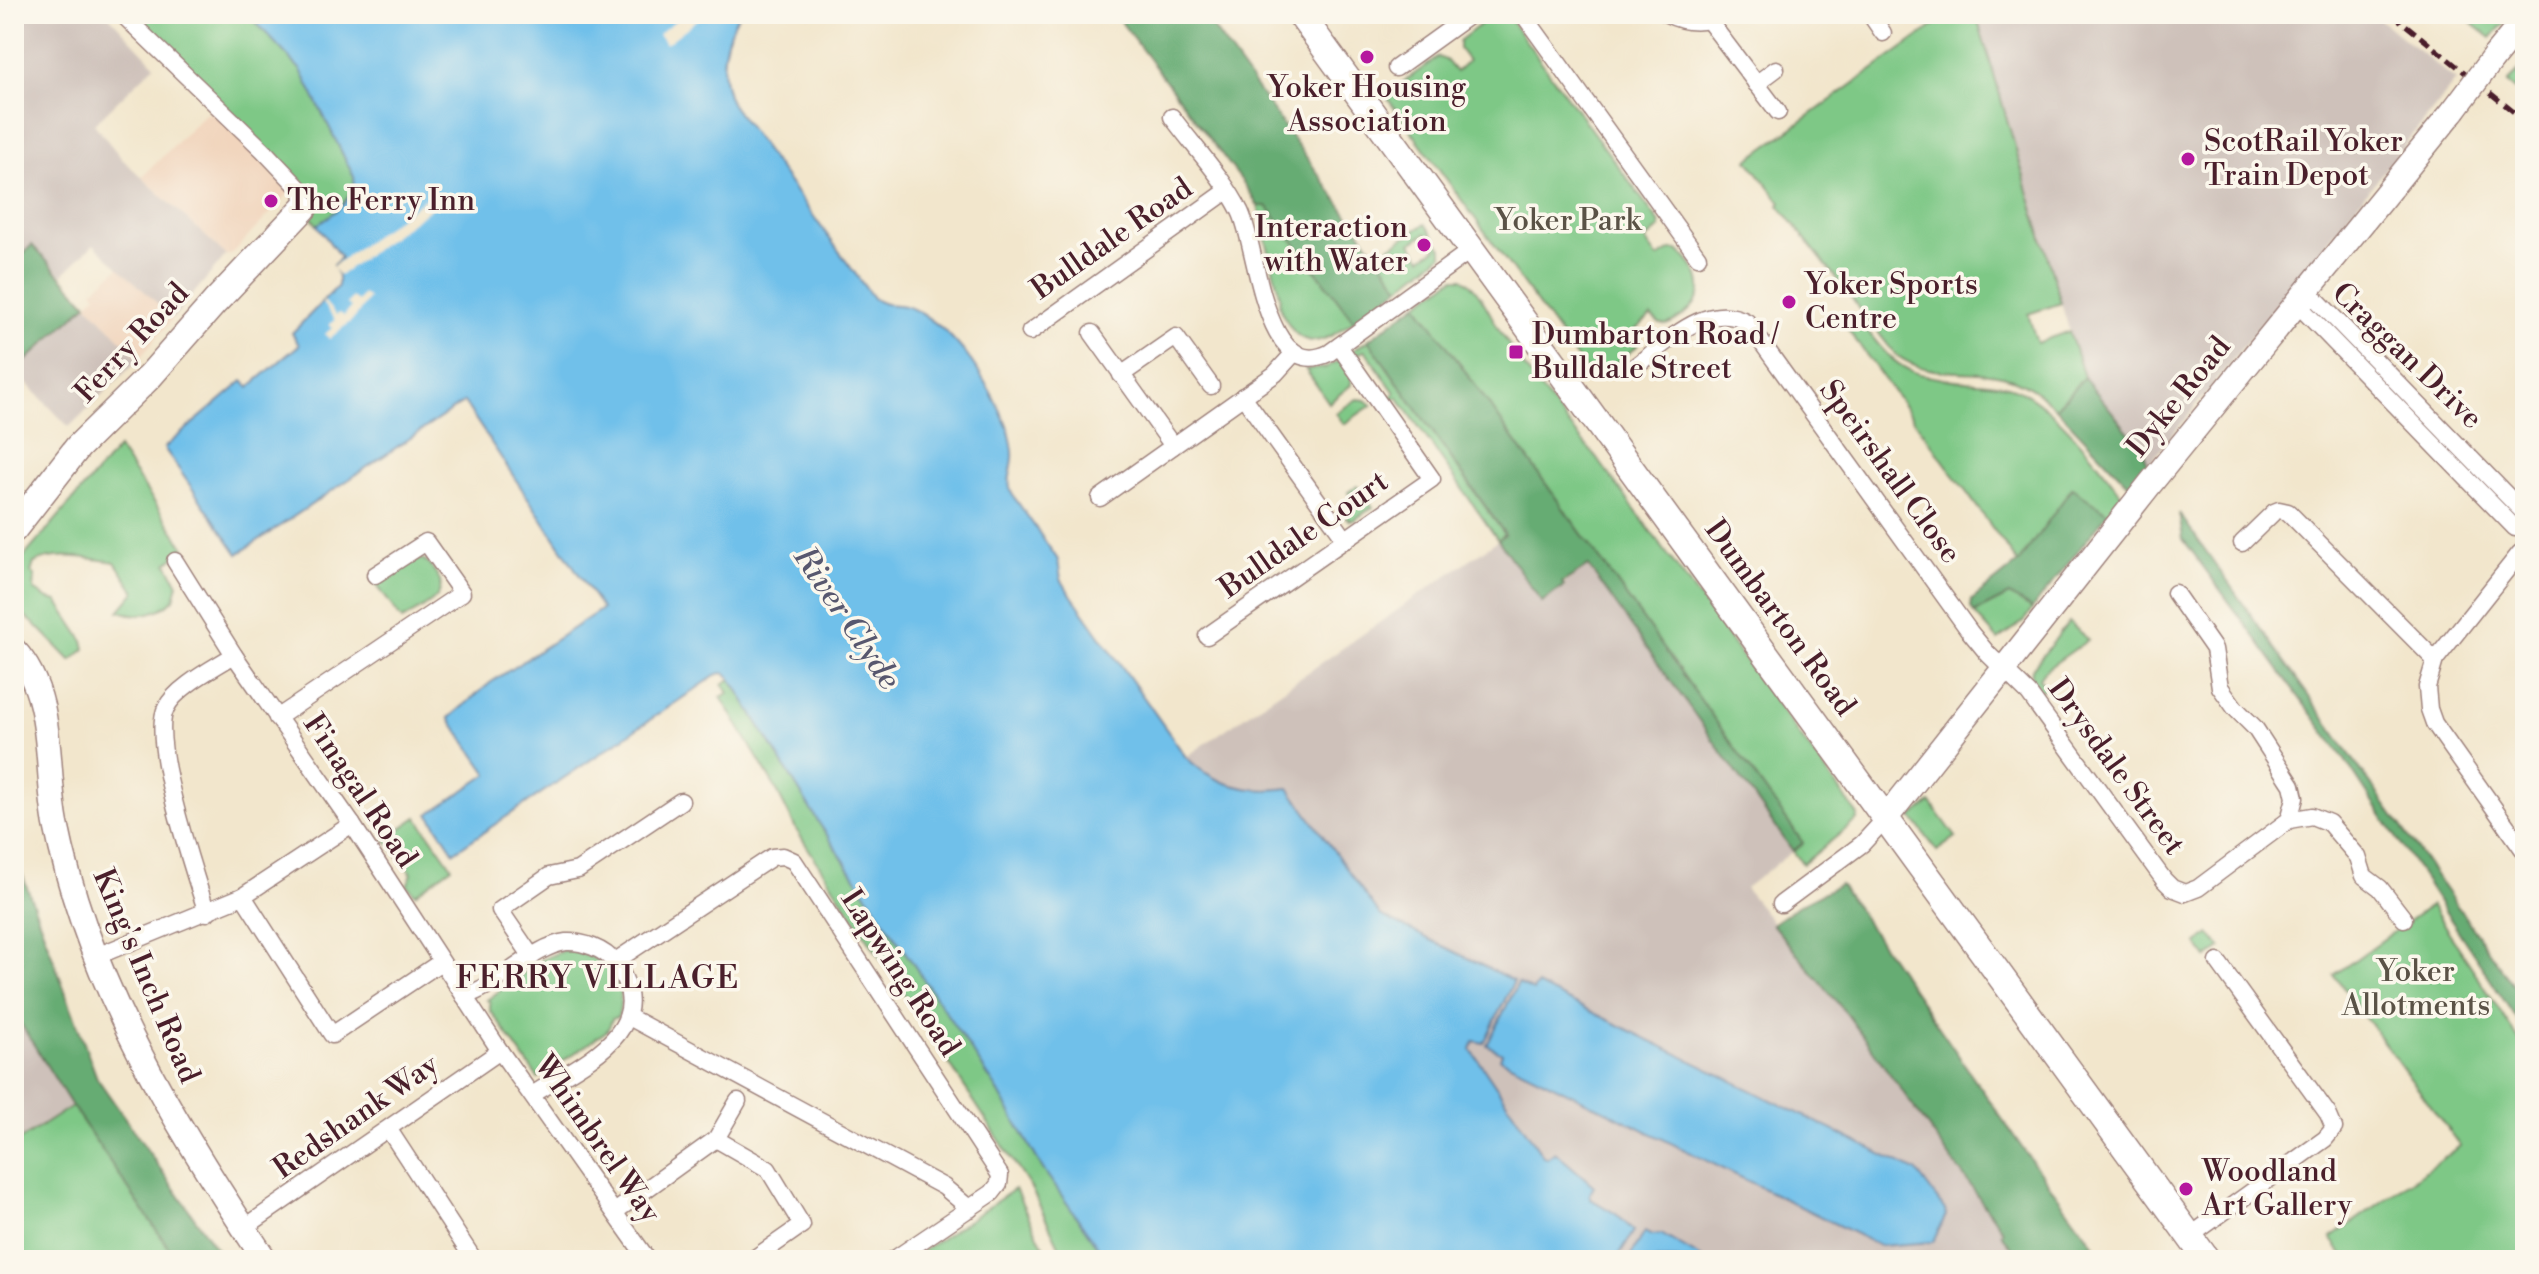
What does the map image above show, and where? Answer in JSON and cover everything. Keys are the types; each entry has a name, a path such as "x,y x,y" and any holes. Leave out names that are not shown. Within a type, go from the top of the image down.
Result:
{"main road":[{"name":"Dumbarton Road","path":"1300,14 2207,1260"},
{"name":"Ferry Road","path":"14,529 78,447 150,376 304,208"}],"street":[{"path":"122,14 302,191 304,208"},
{"path":"1396,68 1471,14"},
{"path":"1523,14 1698,257"},
{"path":"1667,14 1689,22 1717,17 1756,84 1778,112"},
{"path":"1870,14 1883,33"},
{"name":"Dyke Road","path":"1886,818 2158,474 2525,19"},
{"path":"1756,84 1776,69"},
{"path":"1172,117 1227,191 1246,224 1263,298 1282,338 1295,352 1312,358 1322,356 1471,250"},
{"name":"Bulldale Road","path":"1030,332 1227,191"},
{"name":"Craggan Drive","path":"2300,298 2305,312 2522,520"},
{"name":"Speirshall Close","path":"1634,367 1702,319 1727,314 1747,322 1970,632 2003,669"},
{"path":"1092,333 1173,446"},
{"path":"1121,375 1176,337 1211,386"},
{"name":"Bulldale Court","path":"1207,636 1432,479 1339,346"},
{"path":"1100,498 1275,374 1295,352"},
{"path":"1243,396 1346,540"},
{"path":"2242,543 2274,512 2288,512 2435,660"},
{"path":"2522,520 2514,541 2523,555 2435,660 2427,687 2434,723 2525,852"},
{"path":"277,718 462,593 426,542 375,575"},
{"name":"Finagal Road","path":"175,561 234,655 352,824 500,1051"},
{"path":"2175,593 2214,649 2220,687 2255,728 2292,785 2295,804 2289,820"},
{"name":"King's Inch Road","path":"14,650 36,686 46,733 56,825 75,903 124,1022 171,1115 265,1260"},
{"path":"207,913 175,807 161,724 164,710 172,697 234,655"},
{"name":"Drysdale Street","path":"2003,669 2029,694 2172,888 2185,893 2198,888 2289,820"},
{"path":"532,957 500,910 549,876 578,870 681,801"},
{"path":"2289,820 2312,816 2329,823 2358,857 2364,876 2380,888 2404,919"},
{"path":"1781,904 1862,844 1886,818"},
{"path":"97,956 243,896 352,824"},
{"name":"Lapwing Road","path":"614,962 772,857 783,856 794,861 1000,1175 997,1189 893,1260"},
{"path":"243,896 332,1035 441,962"},
{"path":"464,996 481,991 548,947 574,942 594,948 614,962 624,981 629,1017 611,1043 532,1095"},
{"path":"2190,1236 2325,1139 2334,1128 2328,1114 2218,962"},
{"path":"629,1017 947,1188 970,1209"},
{"name":"Redshank Way","path":"244,1228 500,1051"},
{"name":"Whimbrel Way","path":"500,1051 648,1260"},
{"path":"616,1211 716,1139 738,1101"},
{"path":"389,1130 474,1260"},
{"path":"716,1139 768,1169 802,1225 752,1260"}],"shaded area":[{"path":"14,14 107,14 155,65 94,124 122,159 226,255 173,318 94,244 62,275 32,246 14,263"},
{"path":"1976,14 2373,14 2456,81 2148,465 2143,450 2082,374"},
{"path":"214,113 289,193 231,255 226,255 142,177 205,114"},
{"path":"119,267 173,318 139,359 87,304 97,295 93,291"},
{"path":"87,304 139,359 69,427 15,371"},
{"path":"1498,540 1542,601 1587,566 1793,851 1745,888 1846,1013 2021,1260 1616,1260 1634,1231 1615,1213 1591,1199 1594,1186 1554,1153 1547,1158 1543,1156 1472,1052 1474,1041 1483,1043 1279,789 1245,788 1220,782 1208,777 1186,757"},
{"path":"14,1013 72,1106 14,1144"}],"green space":[{"path":"130,14 248,14 301,70 354,177 355,187 337,212 317,225 304,208 301,190"},
{"path":"1115,14 1203,14 1400,287 1354,321 1267,206 1258,206"},
{"name":"Yoker Park","path":"1494,14 1506,14 1659,222 1660,228 1645,240 1658,258 1671,250 1678,250 1689,261 1700,282 1697,300 1690,309 1667,325 1651,316 1636,329 1640,340 1636,347 1593,380 1385,95 1438,57 1446,60 1456,72 1468,61 1459,49 1459,41"},
{"path":"1950,14 1976,14 2061,303 2028,314 2037,343 2069,331 2084,377 2056,408 2015,380 1923,368 1895,354 1779,205 1781,203 1748,160"},
{"path":"2460,14 2512,14 2491,38"},
{"path":"2525,65 2525,98 2507,83"},
{"path":"1258,206 1267,206 1354,321 1327,338 1318,340 1301,338 1293,331 1280,309 1280,297"},
{"path":"1425,224 1442,248 1442,255 1400,287 1377,255","holes":["1426,233 1437,248 1422,258 1411,243"]},
{"path":"32,245 87,304 15,371 14,263"},
{"path":"1454,278 1463,278 1476,290 1527,370 1597,458 1858,815 1857,820 1803,864 1793,851 1803,843 1417,304"},
{"path":"1417,304 1803,843 1793,851 1588,566 1562,583 1564,586 1542,602 1498,540 1505,534 1368,340"},
{"path":"1856,316 1890,357 1912,371 1944,379 2014,388 2044,406 2073,435 2122,495 2108,513 2072,489 2018,563 1844,324"},
{"path":"1368,340 1505,535 1498,540 1398,397 1387,404 1385,401 1395,393 1365,350 1354,357 1351,352"},
{"path":"1340,360 1351,375 1351,385 1329,403 1306,370 1325,368"},
{"path":"2084,377 2143,450 2148,465 2130,486 2056,408"},
{"path":"1357,399 1366,400 1372,405 1344,424 1336,413"},
{"path":"118,448 185,548 167,563 178,584 174,599 162,608 148,613 126,613 119,611 135,592 115,562 53,557 34,563 31,573 35,575 34,590 57,601 83,640 85,649 71,661 14,607 14,568"},
{"path":"1357,486 1373,507 1349,520 1340,513 1355,502 1348,492"},
{"path":"2072,488 2108,513 2032,609 2009,595 1974,613 1972,600 2018,563"},
{"path":"2179,513 2525,1002 2525,1032 2345,760 2183,539"},
{"path":"422,559 440,581 438,595 402,620 376,584 412,561"},
{"path":"2009,595 2032,609 2023,622 1998,640 1974,613"},
{"path":"2069,622 2088,640 2044,671 2039,678 2046,687 2040,691 2031,677 2032,669"},
{"path":"731,679 819,823 997,1089 1043,1169 1107,1260 1066,1260 1032,1190 797,831 775,787 721,697 729,693 723,684"},
{"path":"1931,803 1956,837 1937,851 1912,817"},
{"path":"417,817 452,867 415,894 407,885 412,874 385,839"},
{"path":"14,852 97,1078 224,1260 177,1260 72,1106 14,1013"},
{"path":"1840,884 2025,1152 2105,1260 2021,1260 1846,1013 1772,924 1799,905"},
{"name":"Yoker Allotments","path":"2431,905 2525,1049 2525,1260 2347,1260 2331,1238 2460,1146 2334,975"},
{"path":"2210,934 2221,948 2207,958 2197,944"},
{"path":"564,950 589,957 609,970 619,990 618,1017 612,1019 608,1030 538,1078 490,1010 487,1000 543,959"},
{"path":"72,1106 177,1260 14,1260 14,1144"},
{"path":"1015,1189 1050,1260 909,1260"}],"water":[{"name":"River Clyde","path":"248,14 739,14 729,35 724,57 724,80 731,103 873,298 908,307 929,319 958,344 970,360 1008,428 1013,450 1009,481 1012,494 1058,560 1061,579 1067,589 1186,757 1208,774 1233,785 1260,790 1289,788 1380,915 1514,981 1484,1043 1474,1041 1471,1049 1543,1156 1547,1158 1555,1152 1594,1186 1591,1199 1616,1214 1634,1231 1616,1260 1585,1257 1580,1260 1107,1260 1043,1169 997,1089 819,823 730,677 724,673 718,674 454,852 429,814 488,774 449,718 490,683 602,609 464,402 238,554 164,448 243,381 249,387 299,345 292,333 338,286 333,265 341,258 317,225 348,199 354,177 301,70"},
{"path":"1518,983 1533,991 1537,985 1916,1171 1945,1210 1946,1215 1933,1242 1880,1246 1500,1059 1502,1053 1487,1045"},
{"path":"1645,1232 1661,1234 1705,1260 1628,1260"}],"pier":[{"path":"684,14 705,14 666,44 658,34"},
{"path":"430,195 437,204 339,276 332,267"},
{"path":"363,294 369,298 355,318 329,339 325,334 335,320 322,303 324,301 336,315 340,313 344,316 351,307 347,304 352,297 358,301"}],"railway":[{"path":"2392,14 2525,121"}],"place":[{"name":"Yoker Housing Association","path":"1367,57"},
{"name":"ScotRail Yoker Train Depot","path":"2188,159"},
{"name":"The Ferry Inn","path":"271,201"},
{"name":"Interaction with Water","path":"1424,245"},
{"name":"Yoker Sports Centre","path":"1789,302"},
{"name":"Dumbarton Road / Bulldale Street","path":"1516,352"},
{"name":"Woodland Art Gallery","path":"2186,1189"}],"district":[{"name":"FERRY VILLAGE","path":"598,978"}]}
